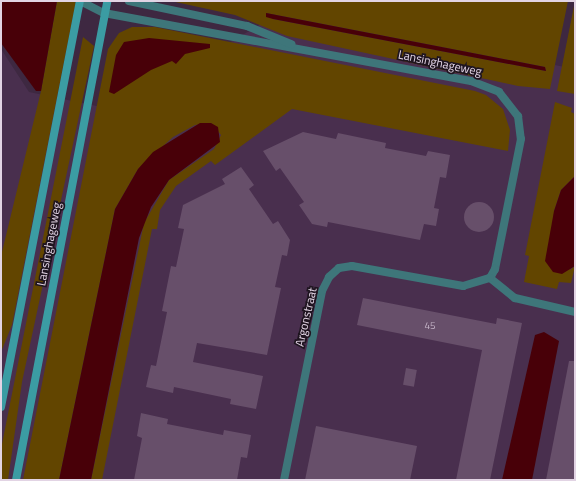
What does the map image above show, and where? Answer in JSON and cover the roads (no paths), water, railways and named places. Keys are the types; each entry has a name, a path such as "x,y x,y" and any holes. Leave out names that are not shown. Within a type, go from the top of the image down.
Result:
{"street":[{"name":"Lansinghageweg","path":"1,407 80,1 104,13 266,44 299,47 490,86 509,101 518,116 520,139 495,269 490,278"},
{"path":"104,13 107,1"},
{"name":"Lansinghageweg","path":"129,1 247,26 299,47"},
{"name":"Lansinghageweg","path":"16,480 104,13"},
{"name":"Argonstraat","path":"284,480 322,291 329,276 339,268 352,266 463,286 490,278"},
{"path":"490,278 515,298 575,312"}]}
